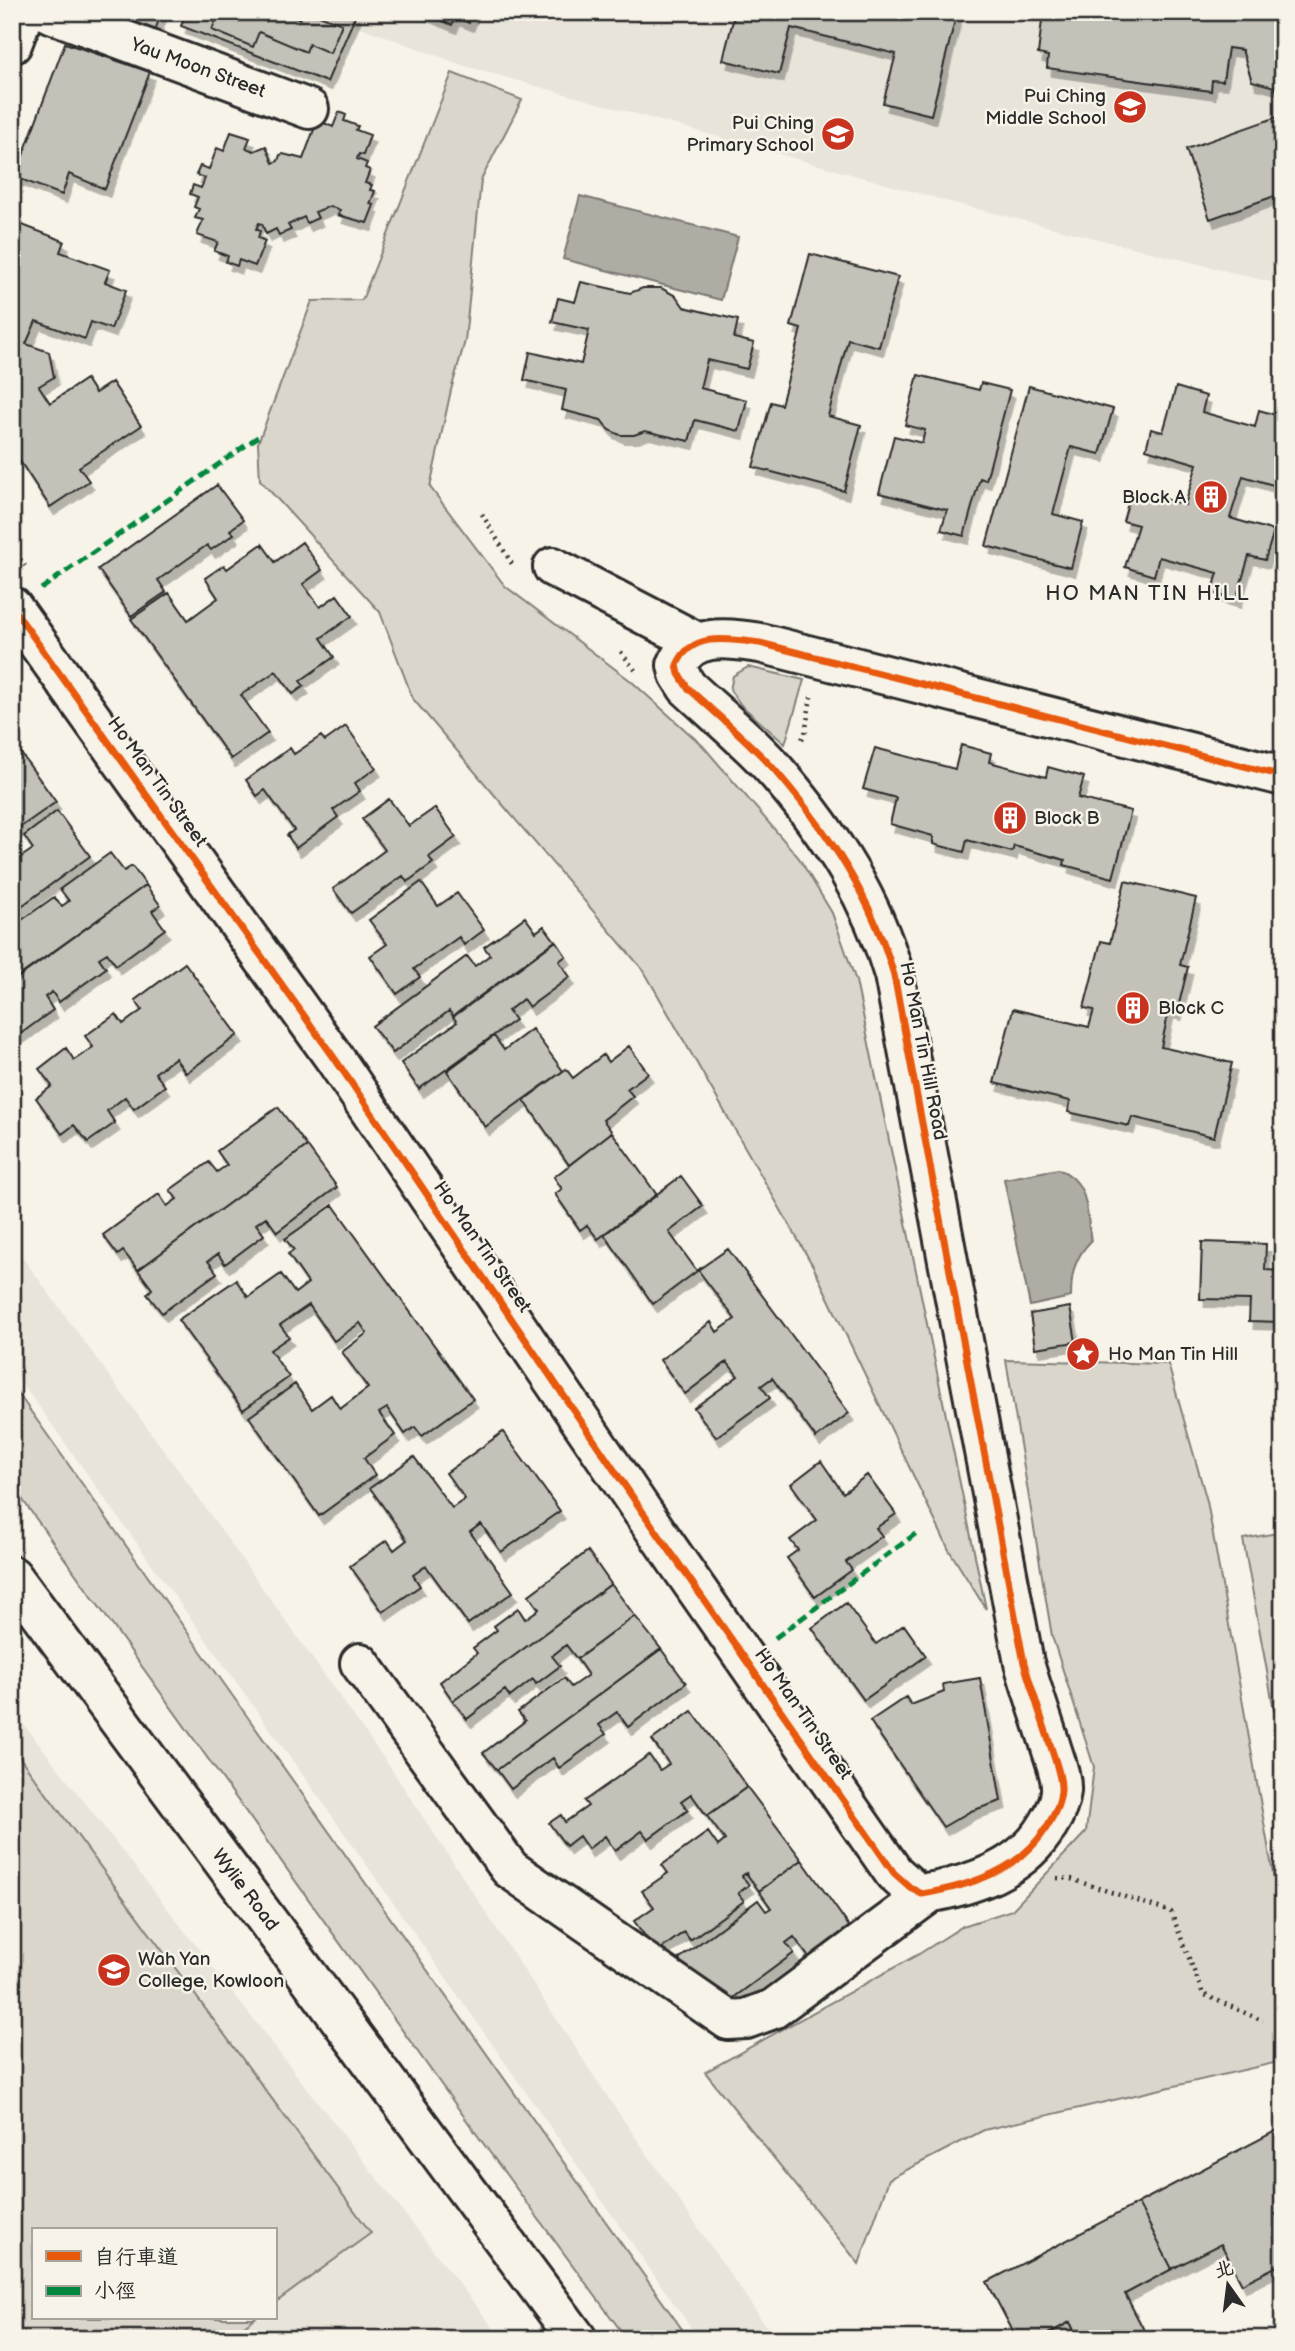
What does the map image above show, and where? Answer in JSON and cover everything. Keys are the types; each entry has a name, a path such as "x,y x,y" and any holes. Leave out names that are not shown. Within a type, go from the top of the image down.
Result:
{"street":[{"path":"12,44 24,12"},
{"name":"Yau Moon Street","path":"48,12 309,109"},
{"path":"535,569 697,642 736,640 817,658 1283,776"},
{"name":"Ho Man Tin Street","path":"12,607 335,1059 640,1508 894,1873 912,1889 922,1894 931,1892"},
{"name":"Ho Man Tin Hill Road","path":"697,642 680,657 677,665 687,687 779,775 840,855 884,939 891,963 1024,1663 1056,1763 1061,1789 1058,1809 1028,1852 1010,1866 988,1877 931,1892"},
{"name":"Wylie Road","path":"12,1576 577,2339"},
{"path":"360,1663 510,1869 728,2020 746,2019 773,2009 931,1892"}],"path":[{"path":"482,514 535,569"},
{"path":"616,645 636,671"},
{"path":"779,775 805,734 817,658"},
{"path":"1048,1878 1071,1879 1171,1912 1203,1994 1263,2021"}],"shaded area":[{"path":"356,12 1283,12 1283,285 950,202 462,65 352,24"},
{"path":"452,73 522,100 481,180 465,341 451,390 430,487 505,586 631,681 703,746 799,858 832,913 856,981 986,1609 949,1550 813,1266 644,971 413,699 380,612 260,480 258,443 312,301 362,300"},
{"path":"580,196 738,237 721,300 563,259"},
{"path":"748,667 804,680 785,744 741,705 730,690 733,676"},
{"path":"1058,1169 1068,1174 1081,1189 1087,1208 1091,1241 1075,1267 1071,1297 1030,1306 1004,1179"},
{"path":"12,1243 392,1770 609,2099 775,2339 699,2339 330,1813 12,1369"},
{"path":"1006,1360 1168,1364 1207,1501 1283,1930 1283,1987 1274,2063 984,2130 889,2179 859,2264 705,2072 919,1954 963,1926 1012,1910 1086,1832 1094,1767 1052,1636"},
{"path":"12,1385 689,2339 627,2339 488,2150 12,1485"},
{"path":"1283,1532 1283,1708 1274,1710 1243,1539"},
{"name":"Wah Yan College, Kowloon","path":"12,1709 502,2339 12,2339"},
{"name":"Wah Yan College, Kowloon","path":"12,1747 371,2233 276,2302 276,2228 32,2228 32,2320 252,2320 226,2339 12,2339"}],"building":[{"path":"111,12 162,12 155,30"},
{"path":"186,12 357,12 327,82 181,26"},
{"path":"219,12 283,12 300,19 303,12 312,12 342,24 330,53 309,44 306,52 259,32 253,47 212,30"},
{"path":"421,12 473,12 469,23 455,17 452,25"},
{"path":"735,12 957,12 931,115 883,103 896,54 791,28 779,74 723,60"},
{"path":"1043,12 1283,12 1283,105 1275,87 1252,81 1242,50 1228,48 1223,81 1212,80 1211,91 1047,68 1048,56 1038,54"},
{"path":"65,43 150,72 105,189 69,174 62,195 15,177"},
{"path":"339,112 346,115 344,121 358,126 356,130 370,135 363,155 359,154 357,159 367,163 365,168 370,170 365,183 372,185 370,190 375,191 370,204 374,205 367,223 338,215 340,210 330,206 315,212 318,218 307,223 304,217 288,225 291,230 279,235 276,229 266,234 259,223 256,229 260,231 258,238 265,241 255,266 239,260 237,266 226,262 228,256 214,251 218,242 197,235 203,220 195,218 199,209 194,207 198,197 190,194 193,185 201,188 205,178 196,175 200,166 209,169 217,148 224,151 231,132 250,138 246,148 254,151 266,146 273,163 283,154 303,159 319,116 326,118 324,123 333,127"},
{"path":"1283,115 1283,193 1210,219 1186,149"},
{"path":"12,221 64,241 60,252 110,270 105,282 126,290 111,329 91,322 85,339 36,321 26,344 49,352 54,377 39,386 50,403 86,379 95,393 112,382 141,426 79,467 89,481 50,507 12,449"},
{"path":"810,254 898,277 879,347 848,339 828,416 861,425 844,491 753,467 771,402 781,405 801,329 791,326"},
{"path":"581,282 630,293 643,288 661,288 676,296 684,307 738,320 734,338 754,343 747,369 707,360 700,388 747,400 739,431 695,420 689,441 645,431 634,435 620,435 609,430 601,420 562,410 566,390 524,380 530,352 581,364 589,330 552,322 558,298 575,302"},
{"path":"918,375 979,390 981,383 1010,390 986,480 980,478 964,536 941,530 947,510 879,493 894,436 922,443 925,430 905,425"},
{"path":"1029,386 1113,409 1100,454 1071,447 1053,514 1083,522 1071,568 986,546"},
{"name":"Block A","path":"1176,387 1206,396 1202,412 1255,427 1259,410 1283,417 1283,450 1279,462 1283,463 1283,488 1243,476 1230,518 1274,531 1265,560 1249,556 1236,600 1212,593 1218,573 1159,557 1154,576 1125,567 1138,525 1123,521 1132,489 1185,505 1197,464 1146,449 1151,429 1163,432"},
{"path":"217,485 243,520 230,530 234,534 211,550 207,545 158,580 166,592 131,616 98,569"},
{"path":"302,542 322,570 303,584 320,607 337,595 352,616 321,638 334,657 300,681 304,686 293,694 276,671 241,695 268,733 231,759 131,619 169,593 188,620 218,598 205,578 224,565 227,569 262,544 275,562"},
{"path":"346,726 376,768 355,783 360,791 333,810 338,817 296,848 287,835 294,830 265,790 257,796 246,780 290,748 294,754 321,736 325,741"},
{"path":"12,741 56,802 12,833"},
{"name":"Block B","path":"961,745 991,753 989,762 1046,777 1048,767 1084,777 1078,798 1131,811 1113,878 1064,865 1065,860 1014,846 1012,852 967,840 964,852 933,844 933,836 890,824 896,798 863,789 875,748 955,769"},
{"path":"389,799 409,826 435,808 456,837 429,857 433,863 407,882 403,876 351,913 333,889 385,850 362,819"},
{"path":"57,811 90,856 12,913 12,863 33,849 24,836"},
{"path":"110,853 124,871 132,866 146,885 12,981 12,942 15,940 12,937 12,927 54,897 62,906 69,901 60,889"},
{"name":"Block C","path":"1125,881 1196,898 1180,965 1188,967 1177,1012 1169,1010 1161,1047 1232,1063 1214,1137 1132,1117 1129,1126 1068,1112 1070,1101 994,1083 1013,1009 1089,1027 1094,1010 1084,1008 1101,941 1110,943"},
{"path":"421,882 438,906 457,893 484,930 464,945 459,937 414,969 420,977 397,994 370,956 387,944 369,920"},
{"path":"146,885 160,905 152,911 165,929 116,965 107,953 99,958 106,968 59,1002 52,992 45,997 53,1010 15,1038 12,1035 12,982"},
{"path":"525,917 536,932 544,926 555,941 453,1016 449,1011 393,1053 372,1026 467,956 475,966 490,955 484,947"},
{"path":"556,941 566,956 559,961 570,977 529,1007 523,999 508,1011 515,1020 419,1089 401,1063 457,1022 453,1017"},
{"path":"185,963 238,1035 186,1073 175,1058 155,1073 165,1086 134,1109 125,1097 107,1111 115,1123 88,1142 74,1125 62,1134 36,1098 52,1086 39,1069 66,1048 74,1060 93,1047 85,1036 116,1014 123,1024 142,1010 135,1000"},
{"path":"532,1029 563,1071 485,1127 447,1071 494,1036 504,1050"},
{"path":"629,1046 648,1073 627,1089 633,1096 603,1120 612,1132 569,1165 524,1100 566,1069 573,1078 603,1055 608,1062"},
{"path":"278,1107 307,1146 138,1270 123,1251 118,1255 103,1235 159,1194 167,1206 177,1199 170,1190 209,1162 217,1172 227,1165 217,1151"},
{"path":"612,1132 657,1195 598,1239 587,1225 580,1230 555,1194 562,1189 554,1177"},
{"path":"307,1146 337,1187 277,1232 266,1217 256,1224 264,1235 225,1264 218,1254 208,1261 217,1273 162,1313 147,1294 152,1289 138,1270"},
{"path":"681,1176 703,1206 669,1232 697,1271 653,1304 604,1234"},
{"path":"333,1205 473,1399 422,1436 415,1427 405,1434 387,1408 379,1413 395,1435 364,1458 375,1475 319,1516 249,1417 295,1384 312,1409 331,1395 340,1409 368,1388 342,1352 367,1333 360,1323 334,1341 309,1305 280,1325 289,1337 270,1350 289,1377 243,1410 178,1320 236,1280 248,1297 281,1274 295,1293 308,1283 288,1254 294,1250 285,1239"},
{"path":"1202,1242 1266,1244 1265,1270 1283,1271 1283,1322 1249,1321 1250,1300 1200,1299"},
{"path":"728,1249 849,1413 816,1438 772,1378 761,1386 770,1398 716,1437 694,1408 738,1376 727,1362 685,1394 660,1360 711,1322 717,1332 735,1319 698,1270"},
{"path":"1070,1307 1076,1342 1035,1348 1030,1314"},
{"path":"503,1432 560,1511 501,1552 481,1524 470,1532 513,1592 468,1624 426,1566 413,1575 420,1586 383,1612 350,1566 387,1540 394,1550 407,1540 370,1488 414,1457 452,1508 465,1499 446,1473"},
{"path":"821,1461 843,1493 867,1475 896,1514 876,1528 882,1536 846,1562 852,1570 815,1597 787,1558 798,1550 790,1540 817,1520 791,1484"},
{"path":"588,1551 611,1584 453,1701 440,1682 477,1653 473,1648 497,1630 494,1626 518,1608 525,1619 539,1609 529,1595"},
{"path":"611,1584 635,1616 577,1659 566,1645 552,1656 560,1666 536,1684 533,1679 510,1697 505,1690 467,1719 453,1701"},
{"path":"846,1603 876,1644 904,1625 926,1656 864,1700 812,1628"},
{"path":"635,1616 661,1649 497,1770 483,1753 525,1721 518,1712 564,1678 571,1687 588,1675 577,1659"},
{"path":"661,1649 686,1683 628,1727 617,1712 599,1725 606,1734 559,1768 553,1758 511,1789 497,1770"},
{"path":"980,1678 1001,1801 971,1811 943,1827 870,1721 906,1697 911,1705 944,1692 943,1684"},
{"path":"692,1711 747,1787 707,1816 691,1794 681,1801 688,1810 648,1839 642,1831 615,1851 605,1836 588,1849 579,1836 566,1846 549,1823 561,1815 565,1822 588,1806 584,1801 649,1755 660,1770 669,1764 652,1740"},
{"path":"747,1787 802,1860 759,1891 746,1873 742,1876 749,1885 738,1893 744,1901 690,1940 684,1932 657,1952 634,1921 654,1907 642,1891 668,1873 662,1865 708,1832 718,1846 725,1840 707,1816"},
{"path":"802,1860 851,1929 810,1959 794,1937 786,1943 794,1953 729,2001 676,1961 758,1900 766,1911 771,1908 759,1891"},
{"path":"1283,2127 1283,2211 1276,2214 1283,2228 1283,2263 1242,2284 1221,2244 1172,2269 1138,2203"},
{"path":"1138,2203 1172,2269 1125,2294 1146,2334 1136,2339 1078,2339 1070,2322 1039,2339 1017,2339 987,2282"}],"marked path":[{"path":"41,589 259,436"},
{"path":"775,1638 918,1532"}],"cycle path":[{"path":"12,607 335,1059 640,1508 894,1873 922,1894 976,1881 1024,1854 1037,1841 1055,1813 1060,1796 1060,1779 1024,1663 894,975 885,947 862,895 817,822 770,765 687,687 677,665 683,654 702,642 724,639 760,643 1283,776"}],"place":[{"name":"Pui Ching Middle School","path":"1130,107"},
{"name":"Pui Ching Primary School","path":"838,134"},
{"name":"Block A","path":"1211,497"},
{"name":"Block B","path":"1010,818"},
{"name":"Block C","path":"1133,1008"},
{"name":"Ho Man Tin Hill","path":"1083,1354"},
{"name":"Wah Yan College, Kowloon","path":"114,1970"}],"district":[{"name":"HO MAN TIN HILL","path":"1148,593"}]}
